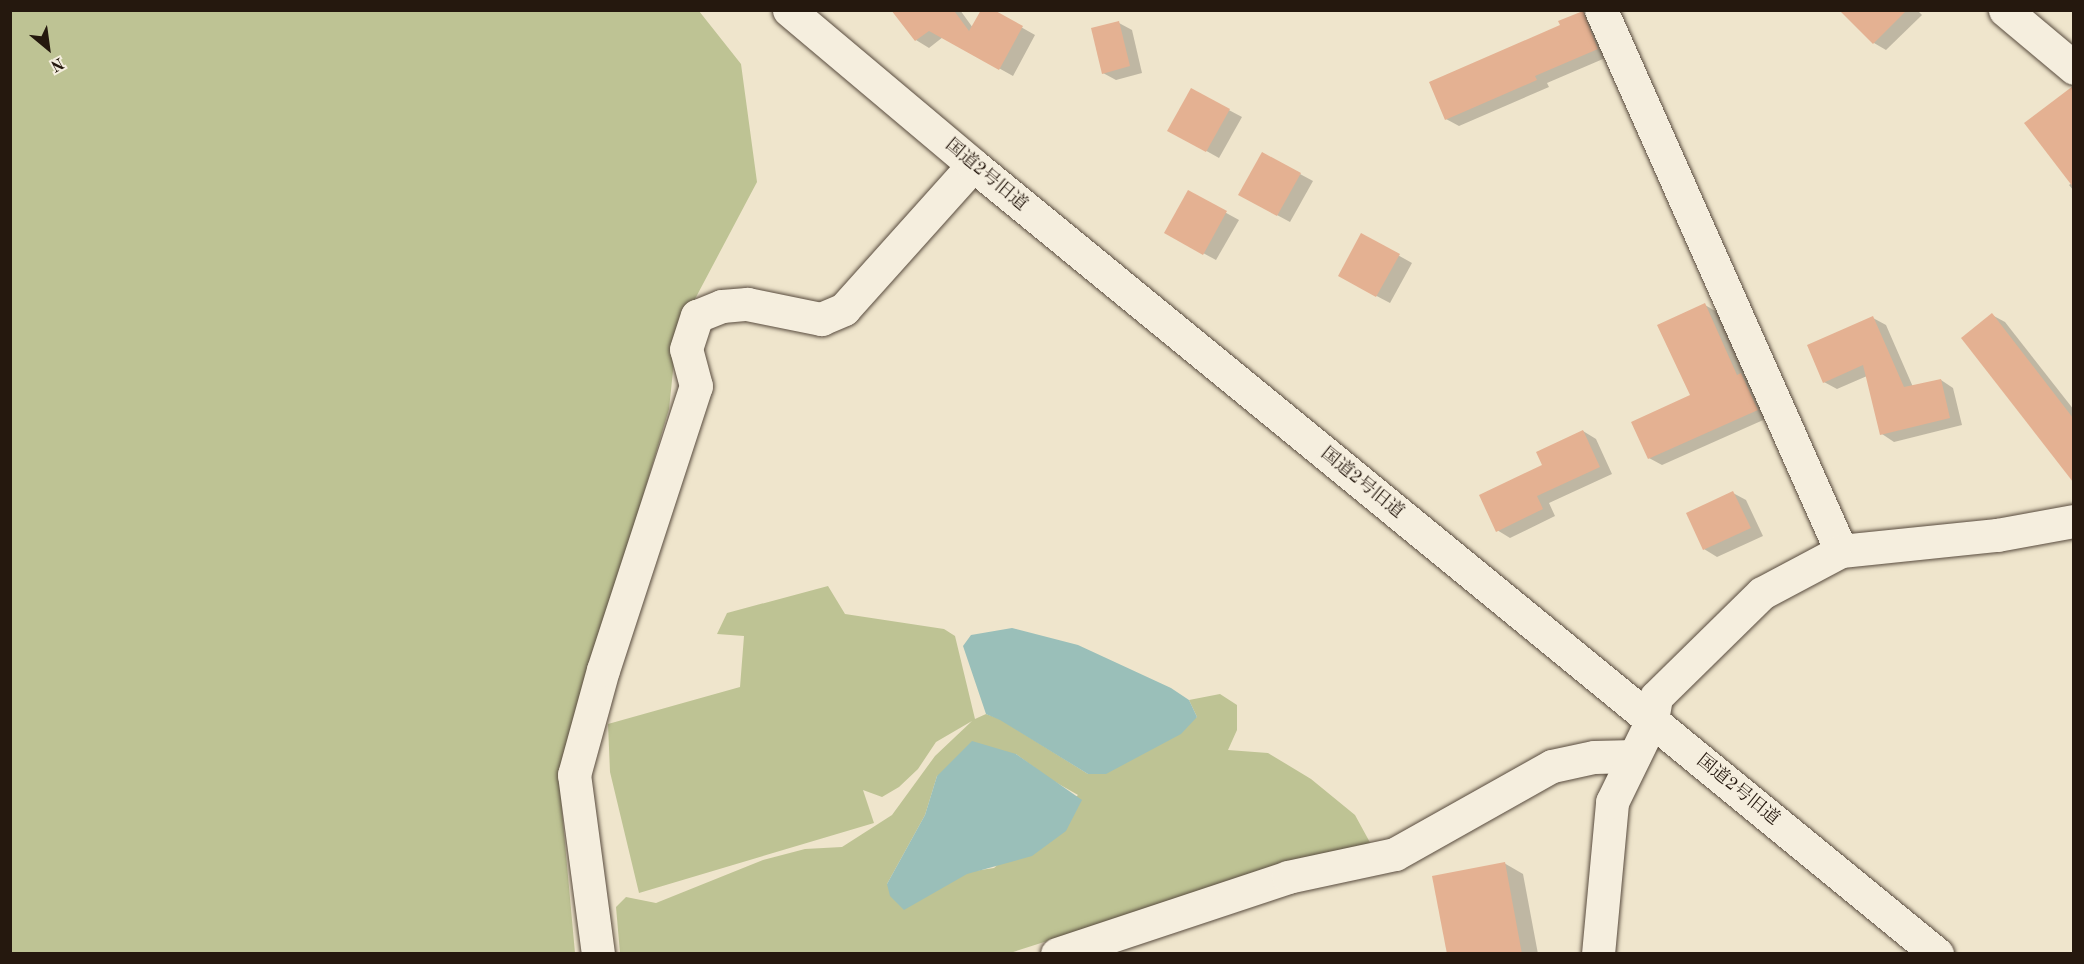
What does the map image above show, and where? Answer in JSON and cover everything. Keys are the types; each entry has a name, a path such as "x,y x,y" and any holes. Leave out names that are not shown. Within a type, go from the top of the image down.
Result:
{"street":[{"name":"国道2号旧道","path":"789,10 973,165 1937,954"},
{"path":"1601,10 1841,551"},
{"path":"2005,10 2073,68"},
{"path":"598,954 574,775 603,670 696,386 686,349 697,316 722,306 747,304 821,319 844,309 973,165"},
{"path":"1598,954 1612,802 1652,720 1656,697 1762,593 1841,551 1997,536 2073,521"},
{"path":"1057,954 1288,877 1395,854 1552,766 1594,757 1634,756"}],"green space":[{"path":"10,11 699,11 741,64 757,182 677,333 669,409 559,777 575,953 11,953"},
{"path":"828,586 845,614 944,629 955,636 975,719 986,714 1000,719 1088,774 1197,717 1189,700 1220,694 1237,705 1237,730 1228,750 1268,753 1311,779 1355,815 1373,848 1010,953 620,953 616,907 626,897 656,903 763,860 805,849 842,847 892,815 935,756 972,721 936,742 918,769 899,787 882,797 863,790 874,823 639,893 610,772 608,724 740,687 744,636 717,634 727,613","holes":["1016,754 1050,779 1078,795 994,868 887,884 925,815 937,776"]}],"water":[{"path":"1012,628 1078,645 1171,688 1189,700 1197,717 1181,734 1106,774 1088,774 1000,720 986,714 963,646 971,635"},
{"path":"972,741 1016,754 1082,800 1066,831 1032,856 967,874 904,910 890,896 887,884 925,815 937,776"}],"building":[{"path":"891,10 957,10 955,12 969,31 981,10 994,10 1023,26 999,70 929,31 915,41"},
{"path":"1839,10 1907,10 1873,44"},
{"path":"1583,11 1598,49 1535,76 1537,80 1445,120 1429,82 1560,25 1558,21"},
{"path":"1119,21 1130,66 1102,74 1091,28"},
{"path":"2073,86 2073,187 2024,123"},
{"path":"1191,88 1230,109 1206,152 1167,131"},
{"path":"1262,152 1301,173 1277,216 1238,195"},
{"path":"1188,190 1227,211 1203,255 1164,233"},
{"path":"1361,233 1400,254 1376,297 1338,276"},
{"path":"1705,303 1737,375 1741,373 1758,410 1648,459 1631,422 1690,395 1657,325"},
{"path":"1992,313 2073,418 2073,482 1961,338"},
{"path":"1873,316 1904,387 1941,379 1950,418 1880,435 1863,365 1823,383 1807,345"},
{"path":"1583,430 1600,467 1537,496 1543,509 1496,532 1479,495 1542,465 1536,452"},
{"path":"1733,491 1751,528 1703,550 1686,513"},
{"path":"1505,862 1522,954 1447,954 1432,876"}]}
